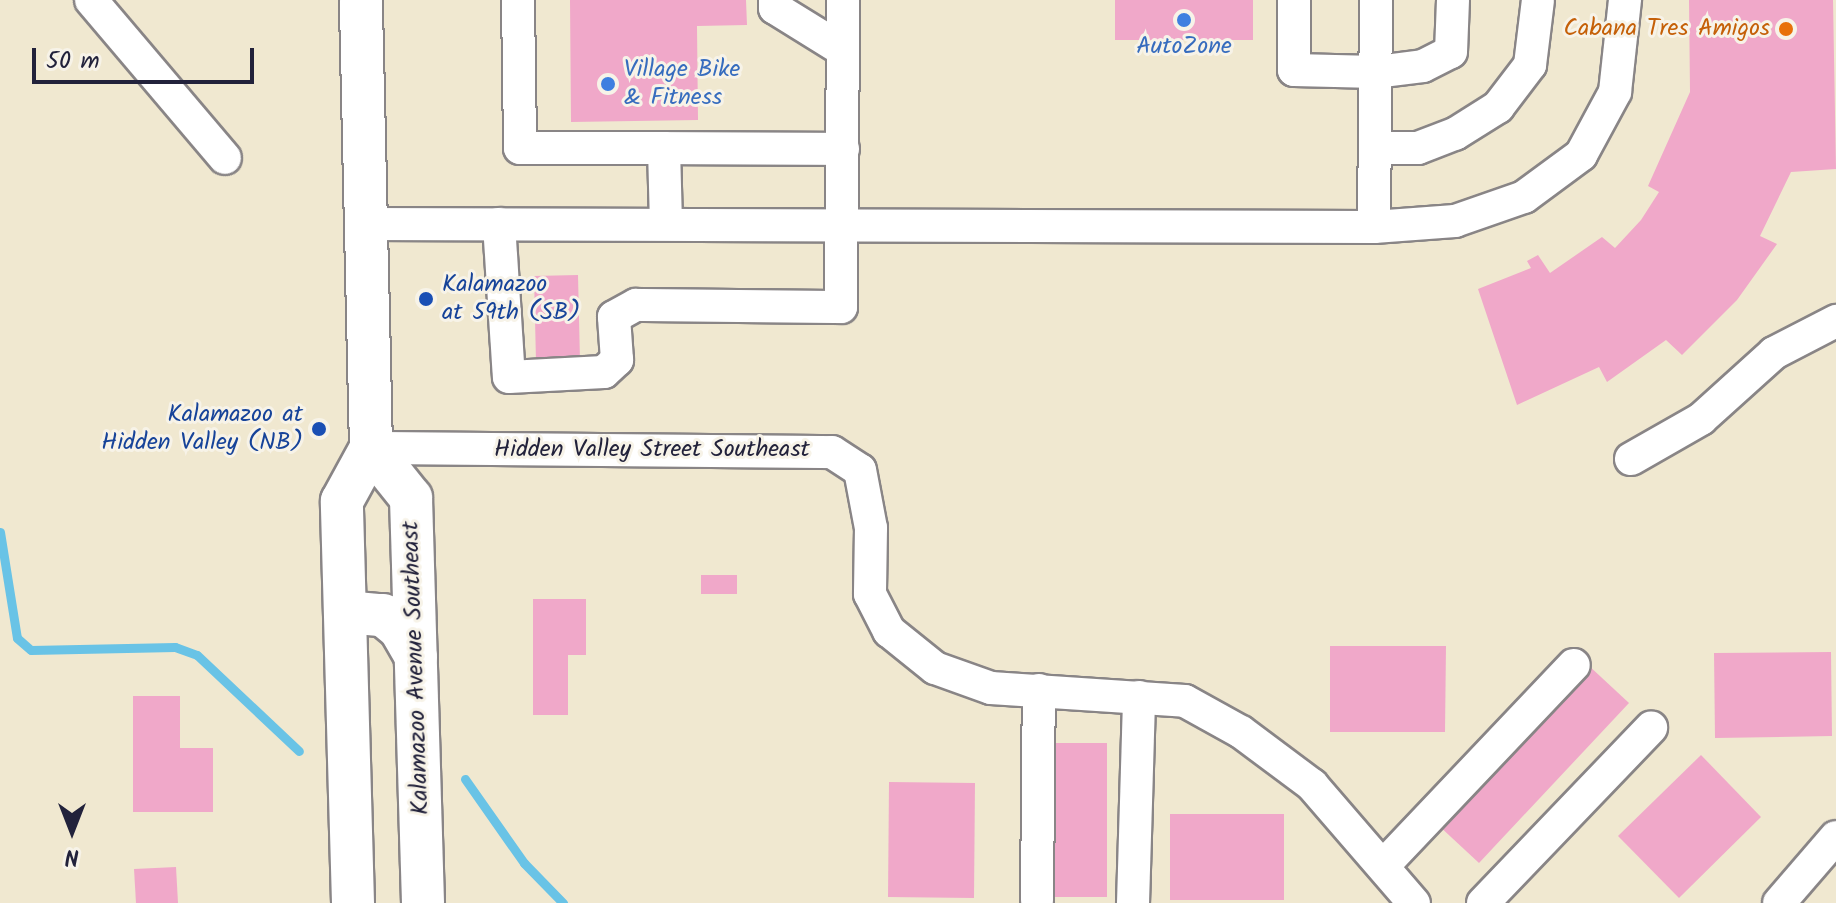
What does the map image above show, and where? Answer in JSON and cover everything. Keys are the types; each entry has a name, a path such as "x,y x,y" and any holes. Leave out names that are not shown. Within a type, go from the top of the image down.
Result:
{"main road":[{"path":"353,903 342,501 371,448 361,0"},
{"name":"Kalamazoo Avenue Southeast","path":"371,448 411,498 423,903"},
{"path":"345,612 383,615 400,629 416,657"}],"street":[{"path":"91,0 225,158"},
{"path":"518,0 520,148 843,149"},
{"path":"775,0 775,8 843,50"},
{"path":"499,224 509,377 604,372 617,360 614,317 636,305 841,307 843,0"},
{"path":"1294,0 1294,70 1376,72 1423,66 1451,52 1453,0"},
{"path":"1374,227 1376,0"},
{"path":"1375,148 1418,148 1455,134 1498,107 1530,65 1538,0"},
{"path":"366,224 1374,227 1469,217 1524,197 1581,155 1615,92 1625,0"},
{"path":"664,148 666,224"},
{"path":"1631,459 1701,419 1774,353 1836,321"},
{"name":"Hidden Valley Street Southeast","path":"371,448 832,452 860,470 871,528 870,594 889,631 935,668 991,688 1185,701 1241,732 1312,785 1414,903"},
{"path":"1383,866 1574,665"},
{"path":"1037,900 1039,690"},
{"path":"1133,903 1139,697"},
{"path":"1483,903 1651,728"},
{"path":"1779,903 1836,837"}],"building":[{"path":"570,0 746,0 747,25 697,26 698,120 571,122"},
{"name":"AutoZone","path":"1115,0 1253,0 1253,40 1115,40"},
{"path":"1689,0 1833,0 1836,169 1791,172 1760,236 1777,244 1737,300 1682,355 1666,340 1607,382 1599,367 1517,405 1478,289 1531,268 1527,261 1538,255 1550,273 1602,237 1615,248 1641,220 1659,192 1648,186 1690,92"},
{"path":"578,275 580,361 536,362 534,276"},
{"path":"701,575 737,575 737,594 701,594"},
{"path":"533,599 586,599 586,655 568,655 568,715 533,715"},
{"path":"1330,646 1446,646 1445,732 1330,732"},
{"path":"1831,652 1832,736 1715,738 1714,653"},
{"path":"1587,664 1629,703 1479,863 1437,824"},
{"path":"133,696 180,696 180,748 213,748 213,812 133,812"},
{"path":"1049,743 1107,743 1107,897 1049,897"},
{"path":"1701,755 1761,817 1679,898 1618,836"},
{"path":"889,782 975,783 974,898 888,897"},
{"path":"1170,814 1284,814 1284,900 1170,900"},
{"path":"176,867 178,903 136,903 134,869"}],"waterway":[{"path":"0,532 17,638 31,650 175,647 197,655 299,751"},
{"path":"465,779 524,863 563,903"}],"place":[{"name":"AutoZone","path":"1184,20"},
{"name":"Cabana Tres Amigos","path":"1786,29"},
{"name":"Village Bike & Fitness","path":"608,84"},
{"name":"Kalamazoo at 59th (SB)","path":"426,299"},
{"name":"Kalamazoo at Hidden Valley (NB)","path":"319,429"}]}
